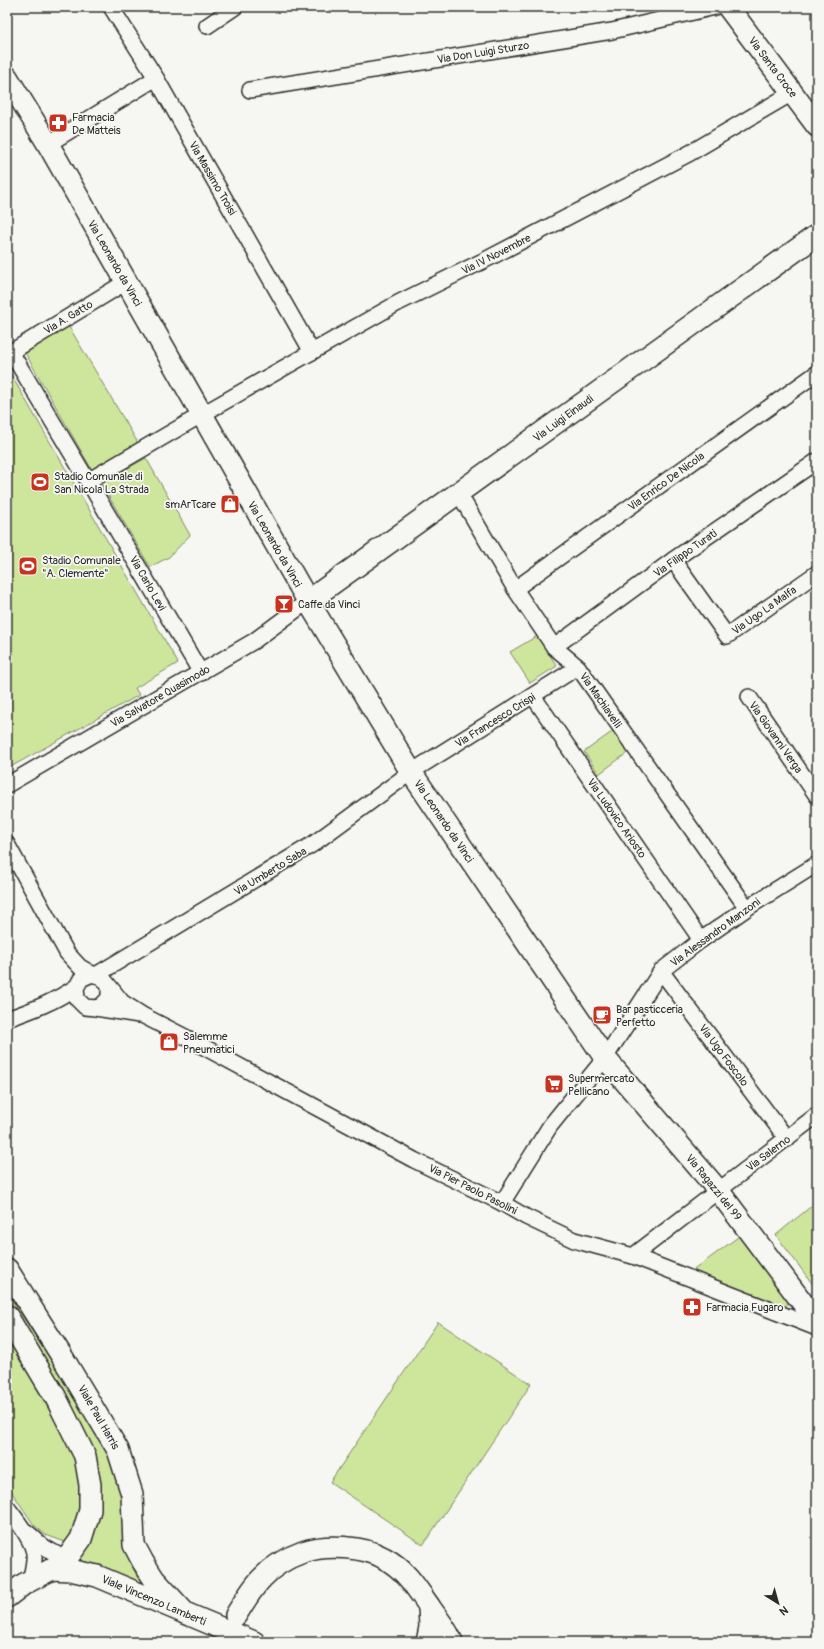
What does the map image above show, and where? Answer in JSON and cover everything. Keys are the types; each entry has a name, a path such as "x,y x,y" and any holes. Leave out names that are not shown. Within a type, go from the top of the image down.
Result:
{"street":[{"name":"Via Massimo Troisi","path":"111,7 156,78 312,352"},
{"path":"208,26 235,7"},
{"name":"Via Don Luigi Sturzo","path":"250,90 612,31 715,7"},
{"name":"Via Santa Croce","path":"728,7 817,126"},
{"name":"Via Leonardo da Vinci","path":"7,77 48,144 308,601 411,772 605,1058"},
{"path":"48,144 156,78"},
{"name":"Via IV Novembre","path":"88,481 398,303 491,257 690,153 792,93"},
{"name":"Via Luigi Einaudi","path":"308,601 817,235"},
{"name":"Via A. Gatto","path":"9,351 126,282"},
{"name":"Via Carlo Levi","path":"9,351 88,481 201,673"},
{"name":"Via Enrico De Nicola","path":"515,589 817,373"},
{"name":"Via Filippo Turati","path":"554,647 673,560 817,461"},
{"name":"Via Machiavelli","path":"458,492 515,589 554,647 578,667 748,908"},
{"name":"Via Ugo La Malfa","path":"673,560 727,636 817,573"},
{"name":"Via Salvatore Quasimodo","path":"7,785 254,641 308,601"},
{"name":"Via Francesco Crispi","path":"411,772 578,667"},
{"name":"Via Ludovico Ariosto","path":"533,696 702,940"},
{"name":"Via Giovanni Verga","path":"749,697 817,796"},
{"name":"Via Umberto Saba","path":"101,980 122,960 313,844 411,772"},
{"path":"7,844 67,953 77,985 77,999 90,1008 106,1003 109,998 101,980 86,976 77,985"},
{"name":"Via Alessandro Manzoni","path":"502,1203 550,1126 605,1058 661,971 748,908 817,864"},
{"name":"Via Pier Paolo Pasolini","path":"67,953 80,967 101,980 122,1002 144,1016 414,1160 502,1203 526,1217 574,1240 633,1256 817,1328"},
{"name":"Via Ugo Foscolo","path":"661,971 787,1139"},
{"name":"Via Pier Paolo Pasolini","path":"7,1018 43,1007 62,997 77,985"},
{"name":"Via Pier Paolo Pasolini","path":"43,1007 66,1006 90,1008 144,1016"},
{"name":"Via Ragazzi del 99","path":"605,1058 718,1190 817,1322"},
{"name":"Via Salerno","path":"633,1256 817,1115"},
{"name":"Viale Paul Harris","path":"7,1269 63,1358 118,1450 132,1494 134,1545 154,1579 186,1614"},
{"path":"7,1316 56,1398 85,1456 90,1485 90,1510 81,1538 58,1564 7,1597"},
{"name":"Viale Vincenzo Lamberti","path":"10,1511 29,1534 44,1547 58,1564 70,1570 97,1576 254,1642"},
{"name":"Viale Vincenzo Lamberti","path":"10,1511 27,1537 34,1552 34,1566 27,1583"},
{"path":"236,1615 262,1578 280,1563 304,1552 327,1547 367,1551 384,1557 401,1570 417,1586 429,1606 454,1639"},
{"path":"7,1608 12,1598 27,1583"},
{"path":"427,1642 430,1627 429,1606"}],"green space":[{"path":"68,325 138,443 92,470 24,351"},
{"name":"Stadio Comunale di San Nicola La Strada","path":"10,373 178,663 135,688 139,695 7,769 7,375"},
{"path":"146,458 190,535 169,557 150,567 101,483"},
{"path":"537,636 557,666 530,683 510,652"},
{"path":"616,729 631,750 599,774 584,752"},
{"path":"814,1204 817,1208 817,1290 776,1235"},
{"path":"742,1234 791,1302 785,1306 781,1307 691,1272"},
{"path":"7,1292 41,1345 83,1400 121,1479 127,1545 131,1564 137,1576 145,1581 144,1584 94,1564 86,1563 80,1558 97,1501 13,1309 7,1299"},
{"path":"438,1322 531,1384 423,1545 330,1482"},
{"path":"7,1336 73,1452 77,1470 79,1501 73,1529 65,1542 46,1535 34,1525 7,1485"}],"place":[{"name":"Farmacia De Matteis","path":"58,123"},
{"name":"Stadio Comunale di San Nicola La Strada","path":"40,482"},
{"name":"smArTcare","path":"230,504"},
{"name":"Stadio Comunale \"A. Clemente\"","path":"28,566"},
{"name":"Caffe da Vinci","path":"284,604"},
{"name":"Bar pasticceria Perfetto","path":"602,1015"},
{"name":"Salemme Pneumatici","path":"169,1042"},
{"name":"Supermercato Pellicano","path":"554,1084"},
{"name":"Farmacia Fugaro","path":"692,1307"}]}
